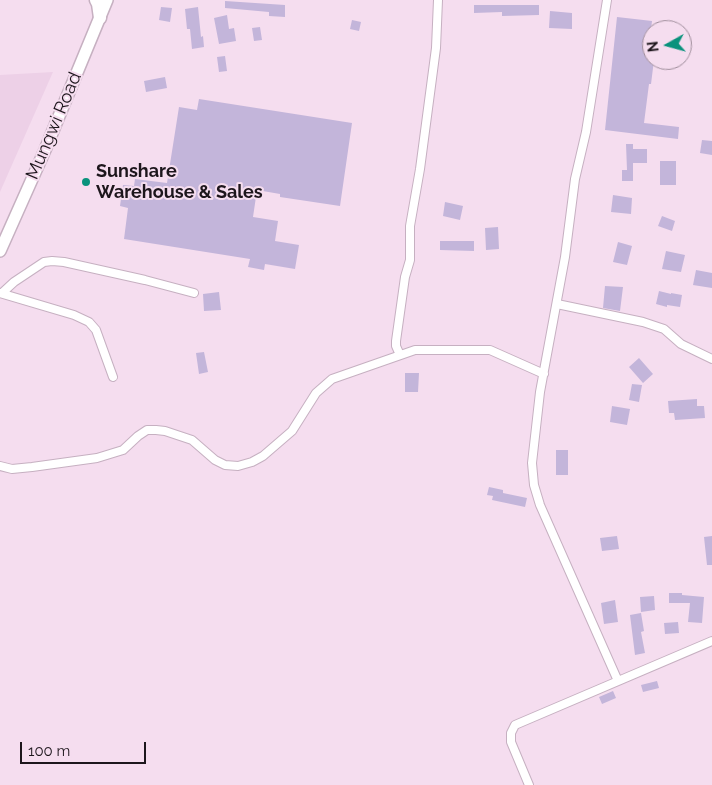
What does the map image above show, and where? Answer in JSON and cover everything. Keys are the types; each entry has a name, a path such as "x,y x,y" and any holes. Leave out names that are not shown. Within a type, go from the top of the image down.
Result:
{"main road":[{"path":"96,0 100,18"}],"street":[{"name":"Mungwi Road","path":"0,251 45,150 107,0"},
{"path":"400,355 396,341 405,277 410,260 410,226 436,48 438,0"},
{"path":"607,0 586,132 575,179 567,249 532,450 534,485 543,510 618,680"},
{"path":"1,293 44,262 52,261 146,280 194,293"},
{"path":"1,293 74,315 89,322 96,330 113,377"},
{"path":"557,304 643,322 664,329 681,344 712,359"},
{"path":"0,466 12,469 97,458 123,450 147,430 156,430 192,440 215,460 225,465 238,466 263,456 292,431 316,393 332,379 342,374 374,366 415,350 490,350 544,374"},
{"path":"529,785 511,742 511,733 515,725 712,641"}],"shaded area":[{"path":"53,72 0,192 0,75"}],"building":[{"path":"225,1 285,5 285,17 269,16 269,12 225,8"},
{"path":"474,5 539,5 539,15 502,16 502,12 474,13"},
{"path":"161,7 172,8 170,22 159,20"},
{"path":"198,7 204,47 192,49 185,9"},
{"path":"550,11 572,13 572,29 549,28"},
{"path":"227,15 229,29 234,28 236,41 219,44 214,18"},
{"path":"617,17 643,20 642,70 653,70 644,123 679,127 678,139 605,130"},
{"path":"352,20 361,22 359,31 350,29"},
{"path":"260,27 262,40 254,41 252,28"},
{"path":"225,56 227,71 219,72 217,57"},
{"path":"165,77 167,88 146,92 144,81"},
{"path":"199,99 352,123 340,206 280,197 280,194 257,190 253,217 278,221 275,241 299,245 295,269 265,264 264,270 248,267 250,259 124,239 128,208 120,206 123,185 134,186 135,179 167,183 179,107 197,110"},
{"path":"702,140 712,141 712,155 700,153"},
{"path":"626,144 633,144 633,149 647,149 647,163 633,163 633,181 622,181 622,170 627,170"},
{"path":"660,161 676,161 676,185 660,185"},
{"path":"613,195 632,198 631,214 611,212"},
{"path":"445,202 463,206 460,220 443,216"},
{"path":"662,216 675,221 672,231 658,226"},
{"path":"498,227 499,249 486,250 485,228"},
{"path":"440,241 474,241 474,251 440,250"},
{"path":"618,242 632,246 627,265 613,262"},
{"path":"666,251 685,255 681,272 662,269"},
{"path":"696,270 712,273 712,288 693,285"},
{"path":"605,286 623,287 620,311 603,308"},
{"path":"659,291 682,295 680,307 667,305 667,307 656,304"},
{"path":"219,292 221,310 204,311 203,294"},
{"path":"204,352 208,372 199,374 196,353"},
{"path":"639,358 653,374 643,383 629,367"},
{"path":"405,373 419,373 418,392 405,392"},
{"path":"632,384 642,385 639,402 629,400"},
{"path":"697,399 697,406 704,406 705,418 675,420 674,413 669,413 668,401"},
{"path":"612,406 630,409 627,425 610,422"},
{"path":"556,450 568,450 568,475 556,475"},
{"path":"489,487 503,490 503,493 527,498 525,507 492,500 493,496 487,495"},
{"path":"617,536 619,549 602,551 600,538"},
{"path":"712,536 712,565 707,565 704,537"},
{"path":"669,593 704,597 702,623 688,622 690,603 669,603"},
{"path":"654,596 655,610 641,612 640,597"},
{"path":"615,600 618,622 604,624 601,603"},
{"path":"641,613 644,631 641,632 645,653 635,655 630,615"},
{"path":"678,622 679,633 665,634 664,623"},
{"path":"657,681 659,688 643,692 641,685"},
{"path":"613,691 616,698 602,704 599,697"}],"place":[{"name":"Sunshare Warehouse & Sales","path":"86,182"}]}
